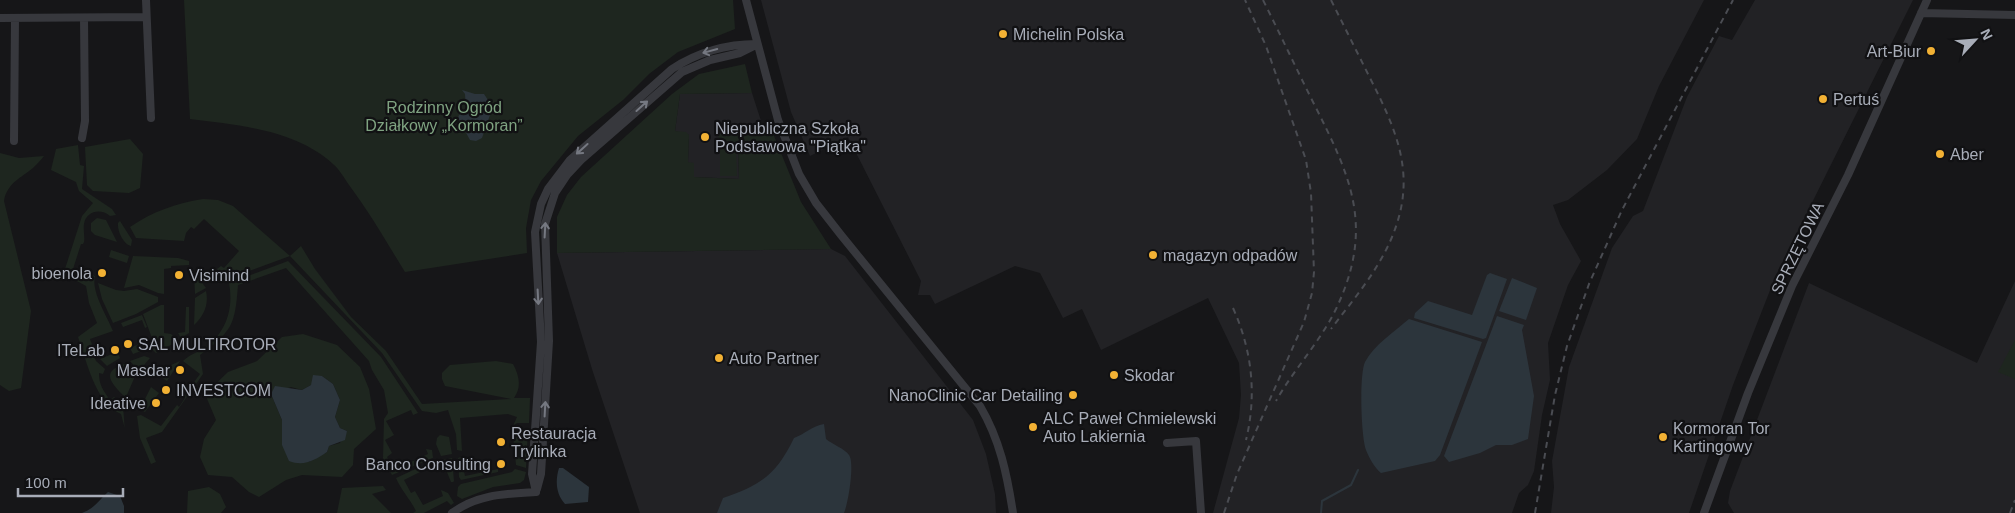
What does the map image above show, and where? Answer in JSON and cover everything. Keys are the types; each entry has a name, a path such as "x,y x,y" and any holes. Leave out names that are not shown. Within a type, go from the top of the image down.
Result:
{"street":[{"path":"146,0 151,118"},
{"path":"746,0 778,120 799,174 816,203 980,406 989,421 1001,452 1008,478 1013,513"},
{"name":"SPRZĘTOWA","path":"1704,513 1748,393 1792,286 1848,174 1927,0"},
{"path":"1921,13 2015,15"},
{"path":"0,18 146,17"},
{"path":"14,141 15,18"},
{"path":"82,138 85,121 84,18"},
{"path":"452,513 461,506 482,497 502,493 536,492 532,474 541,342 535,232 541,204 548,189 570,160 672,69 689,58 705,52 738,44 757,44"},
{"path":"1167,443 1196,441 1201,513"}],"shaded area":[{"path":"761,0 1704,0 1659,86 1637,139 1607,170 1568,200 1553,205 1560,224 1581,261 1568,285 1548,343 1550,380 1542,415 1534,471 1528,485 1519,493 1512,513 1213,513 1239,418 1241,395 1239,363 1208,298 1101,350 1082,309 1063,318 1040,273 1015,266 935,304 930,295 918,295 921,281 848,137 810,156 791,112"},
{"path":"1755,0 1913,0 1776,275 1733,385 1689,513 1551,513 1554,487 1552,461 1569,367 1612,248 1633,216 1643,211 1687,97 1719,36 1732,40"},
{"path":"462,90 475,94 484,94 490,103 487,112 490,115 482,138 476,141 470,140 458,118 466,109 465,94"},
{"path":"752,93 763,127 719,134 738,144 739,179 694,177 688,162 689,135 675,131 680,94"},
{"path":"831,249 845,256 973,420 986,454 995,494 996,513 640,513 592,369 557,253"},
{"path":"1490,273 1507,279 1486,338 1483,339 1414,318 1415,313 1428,301 1472,315 1487,275"},
{"path":"1512,278 1537,288 1526,320 1499,311"},
{"path":"2015,281 2015,513 1734,513 1728,503 1730,491 1809,283 1977,363"},
{"path":"1497,316 1524,325 1522,330 1534,396 1528,439 1512,445 1496,445 1480,453 1449,462 1444,456"},
{"path":"1409,319 1482,342 1440,455 1435,461 1381,473 1370,459 1364,443 1361,406 1363,369 1365,362 1374,350"},
{"path":"313,375 322,376 333,384 340,400 335,417 340,428 347,431 345,440 329,446 327,452 318,458 309,462 294,463 289,461 282,445 282,420 271,394 275,386 302,390 311,385"},
{"path":"824,424 826,439 845,451 851,459 850,484 844,513 717,513 723,498 748,488 774,470 794,438 816,426"},
{"path":"559,468 563,468 589,487 588,502 565,504 557,487"},
{"path":"108,492 120,496 124,506 124,513 82,513 93,507"}],"green space":[{"name":"Rodzinny Ogród Działkowy „Kormoran”","path":"184,0 733,0 735,29 678,52 649,74 623,100 578,136 541,181 531,200 526,228 527,253 405,272 340,171 318,153 302,143 266,131 190,119"},
{"path":"745,64 752,93 680,94 675,131 686,132 689,135 688,162 694,163 694,177 739,179 738,145 718,144 719,134 770,126 801,202 831,249 557,253 557,217 567,195 581,177 672,94 699,74"},
{"path":"130,139 143,154 140,188 129,193 93,191 87,185 85,147"},
{"path":"78,145 80,165 84,166 82,189 112,209 116,215 110,216 102,212 94,212 88,216 84,224 84,242 81,244 73,269 95,276 94,282 97,296 113,331 90,339 93,347 90,348 96,361 105,369 103,374 99,373 103,390 110,400 114,397 122,407 125,429 121,414 113,410 104,401 99,392 87,365 78,337 97,323 89,303 86,286 68,276 65,269 82,216 93,203 79,191 76,182 51,170 56,149"},
{"path":"720,147 736,147 737,176 720,176"},
{"path":"0,153 19,158 44,156 33,168 11,185 4,201 31,311 21,388 9,391 0,385"},
{"path":"203,199 218,200 233,206 290,256 222,281 217,269 221,266 224,268 239,251 204,219 194,229 191,227 186,233 184,241 136,238 130,227 165,209"},
{"path":"97,218 106,220 117,242 95,235 91,231 91,223"},
{"path":"120,221 132,240 131,246 125,243 121,236 118,226"},
{"path":"301,246 315,269 351,317 386,351 422,404 511,399 445,386 442,373 450,365 496,361 513,364 519,381 518,390 514,398 530,398 529,423 517,423 513,426 517,417 508,414 460,418 462,451 457,450 456,434 448,410 436,413 422,411 382,353 290,256"},
{"path":"111,250 129,256 127,263 109,257"},
{"path":"133,256 178,258 189,261 189,265 171,266 171,268 164,269 164,294 139,285 124,288"},
{"path":"288,261 381,357 418,413 413,415 411,410 386,421 394,435 385,440 392,453 387,457 394,470 428,454 426,449 432,450 433,458 392,475 383,458 384,419 388,413 384,390 369,361 286,268 238,285 235,310 230,326 219,340 200,355 203,374 162,432 146,438 156,462 151,464 140,438 137,416 141,415 161,426 177,405 179,407 185,398 183,397 200,374 183,361 211,343 223,328 229,311 229,283"},
{"path":"194,272 206,288 195,294"},
{"path":"98,283 116,290 137,289 158,297 158,302 136,314 113,323 102,299"},
{"path":"206,291 207,301 205,310 201,318 194,325 195,298"},
{"path":"164,305 164,333 171,334 178,341 156,353 152,349 152,338 143,314"},
{"path":"186,307 189,307 189,333 181,338 178,333 185,332"},
{"path":"142,315 147,327 145,328 142,320 123,327 121,323"},
{"path":"303,334 337,345 360,367 369,389 376,429 354,449 353,465 342,477 302,475 286,480 259,497 249,492 232,477 208,475 200,457 204,439 216,420 205,394 228,372 257,361 282,337","holes":["322,376 333,384 340,400 335,417 340,428 347,431 340,443 329,446 327,452 309,462 282,445 282,420 271,394 291,387 302,390"]},
{"path":"148,340 149,348 133,354 130,348"},
{"path":"2015,340 2015,379 1998,372"},
{"path":"117,352 120,358 107,366 100,359"},
{"path":"144,356 150,358 139,371 130,361"},
{"path":"180,361 167,381 159,376 169,366"},
{"path":"127,363 129,368 136,374 126,397 114,386 110,377 113,369"},
{"path":"151,387 159,393 145,412 143,411 144,401"},
{"path":"518,429 528,429 526,468 516,465 513,436"},
{"path":"440,435 449,437 452,454 441,456 436,444 437,438"},
{"path":"461,457 465,476 498,469 498,472 461,480 459,477 458,458"},
{"path":"452,458 454,481 451,482 442,460"},
{"path":"433,461 437,463 434,471 432,466 404,480 411,493 415,491 423,505 443,496 441,490 448,493 454,503 451,505 447,501 424,513 413,513 416,511 396,478"},
{"path":"515,469 526,472 524,480 520,483 493,487 462,499 457,496 458,487 461,484 512,472"},
{"path":"383,486 386,490 372,494 391,513 337,513 342,488"},
{"path":"209,487 220,494 226,507 221,513 187,513 188,491"}],"waterway":[{"path":"1321,513 1322,501 1351,485 1358,470"}],"railway":[{"path":"1224,513 1237,474 1304,322 1312,293 1314,272 1311,193 1306,160 1266,46 1245,0"},
{"path":"1263,0 1338,154 1353,203 1356,227 1354,253 1348,280 1336,309 1330,321 1276,401"},
{"path":"1331,0 1389,118 1401,156 1403,175 1403,195 1399,215 1386,250 1364,285 1331,329"},
{"path":"1535,513 1555,395 1567,346 1589,284 1622,210 1733,0"},
{"path":"1233,308 1245,340 1251,373 1251,406 1246,440"},
{"path":"2010,513 2015,500"}],"place":[{"name":"Michelin Polska","path":"1003,34"},
{"name":"Art-Biur","path":"1931,51"},
{"name":"Pertuś","path":"1823,99"},
{"name":"Niepubliczna Szkoła Podstawowa \"Piątka\"","path":"705,137"},
{"name":"Aber","path":"1940,154"},
{"name":"magazyn odpadów","path":"1153,255"},
{"name":"bioenola","path":"102,273"},
{"name":"Visimind","path":"179,275"},
{"name":"SAL MULTIROTOR","path":"128,344"},
{"name":"ITeLab","path":"115,350"},
{"name":"Auto Partner","path":"719,358"},
{"name":"Masdar","path":"180,370"},
{"name":"Skodar","path":"1114,375"},
{"name":"INVESTCOM","path":"166,390"},
{"name":"NanoClinic Car Detailing","path":"1073,395"},
{"name":"Ideative","path":"156,403"},
{"name":"ALC Paweł Chmielewski Auto Lakiernia","path":"1033,427"},
{"name":"Kormoran Tor Kartingowy","path":"1663,437"},
{"name":"Restauracja Trylinka","path":"501,442"},
{"name":"Banco Consulting","path":"501,464"}]}
